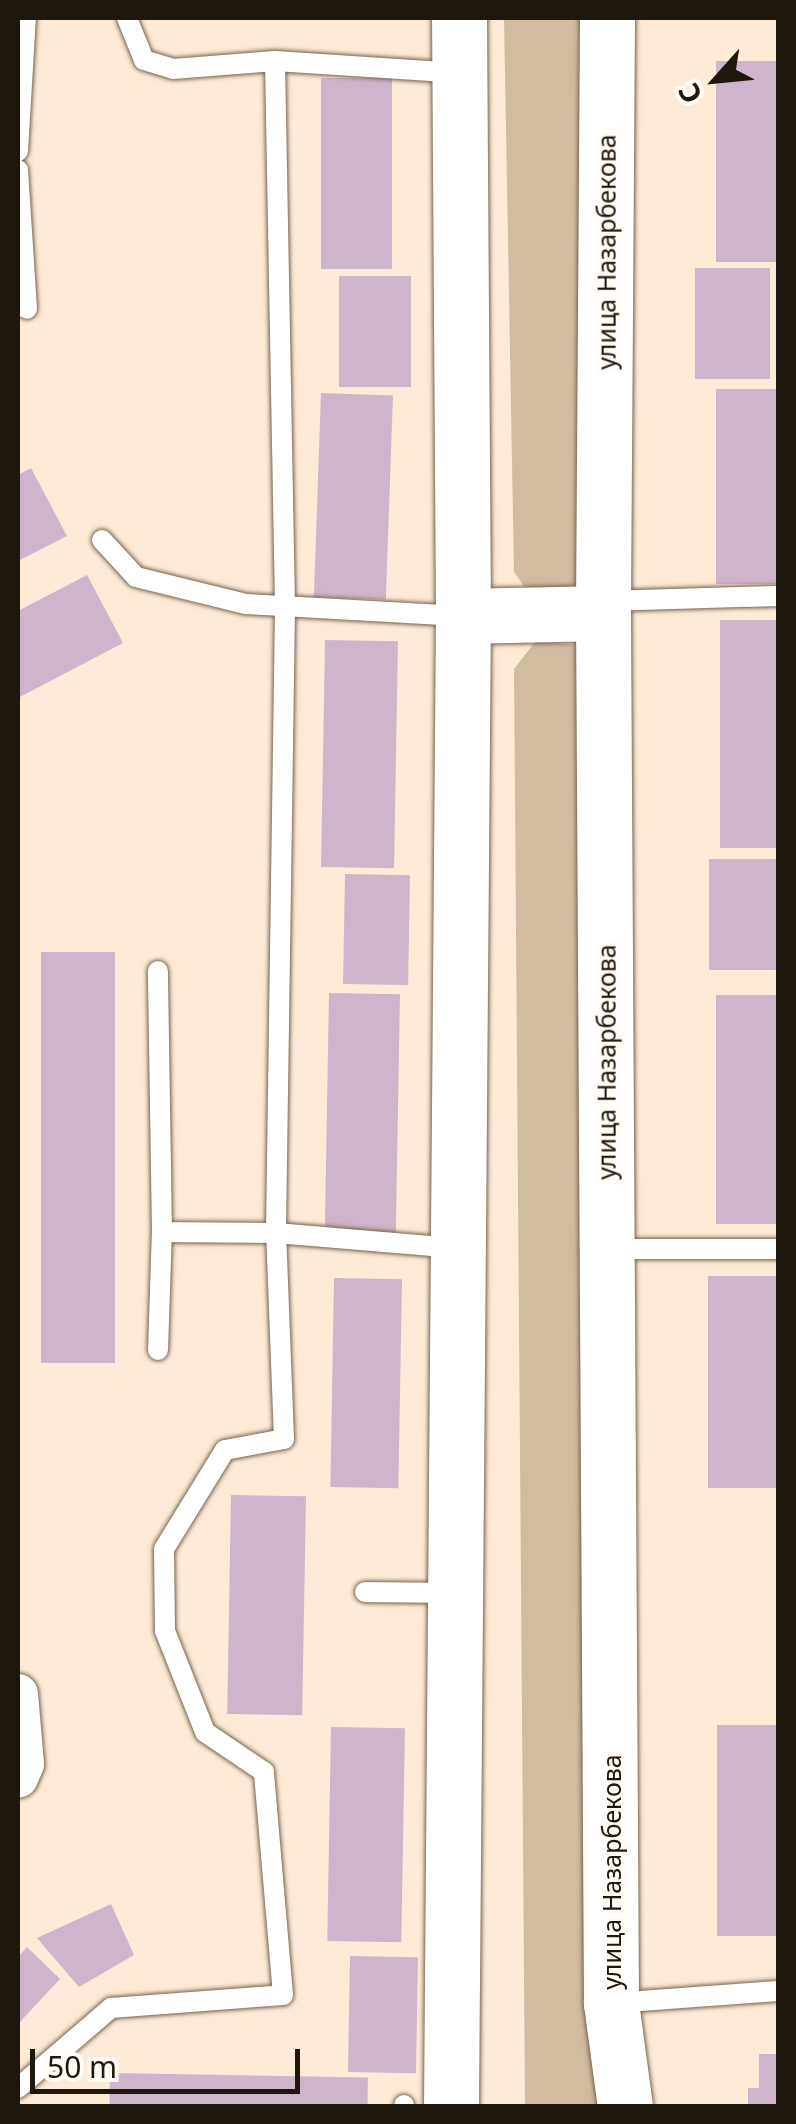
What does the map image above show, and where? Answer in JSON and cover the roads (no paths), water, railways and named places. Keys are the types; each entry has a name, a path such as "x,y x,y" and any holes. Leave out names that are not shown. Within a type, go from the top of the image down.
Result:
{"street":[{"path":"419,2106 457,1593 463,616 460,18"},
{"name":"улица Назарбекова","path":"607,18 604,607 612,2004 625,2106"},
{"path":"463,616 604,607"},
{"path":"18,1694 24,1764 18,1778"}],"lane":[{"path":"18,151 26,18"},
{"path":"127,18 144,60 173,70 275,61 458,73"},
{"path":"18,2088 111,2008 283,1995 264,1772 205,1732 165,1631 164,1549 225,1450 284,1439 276,1234 286,608 275,61"},
{"path":"18,170 27,309"},
{"path":"102,540 136,577 286,608 463,616"},
{"path":"604,607 778,596"},
{"path":"158,970 162,1232 158,1350"},
{"path":"162,1232 276,1234 458,1248"},
{"path":"607,1249 778,1249"},
{"path":"366,1592 457,1593"},
{"path":"612,2004 778,1992"}]}
